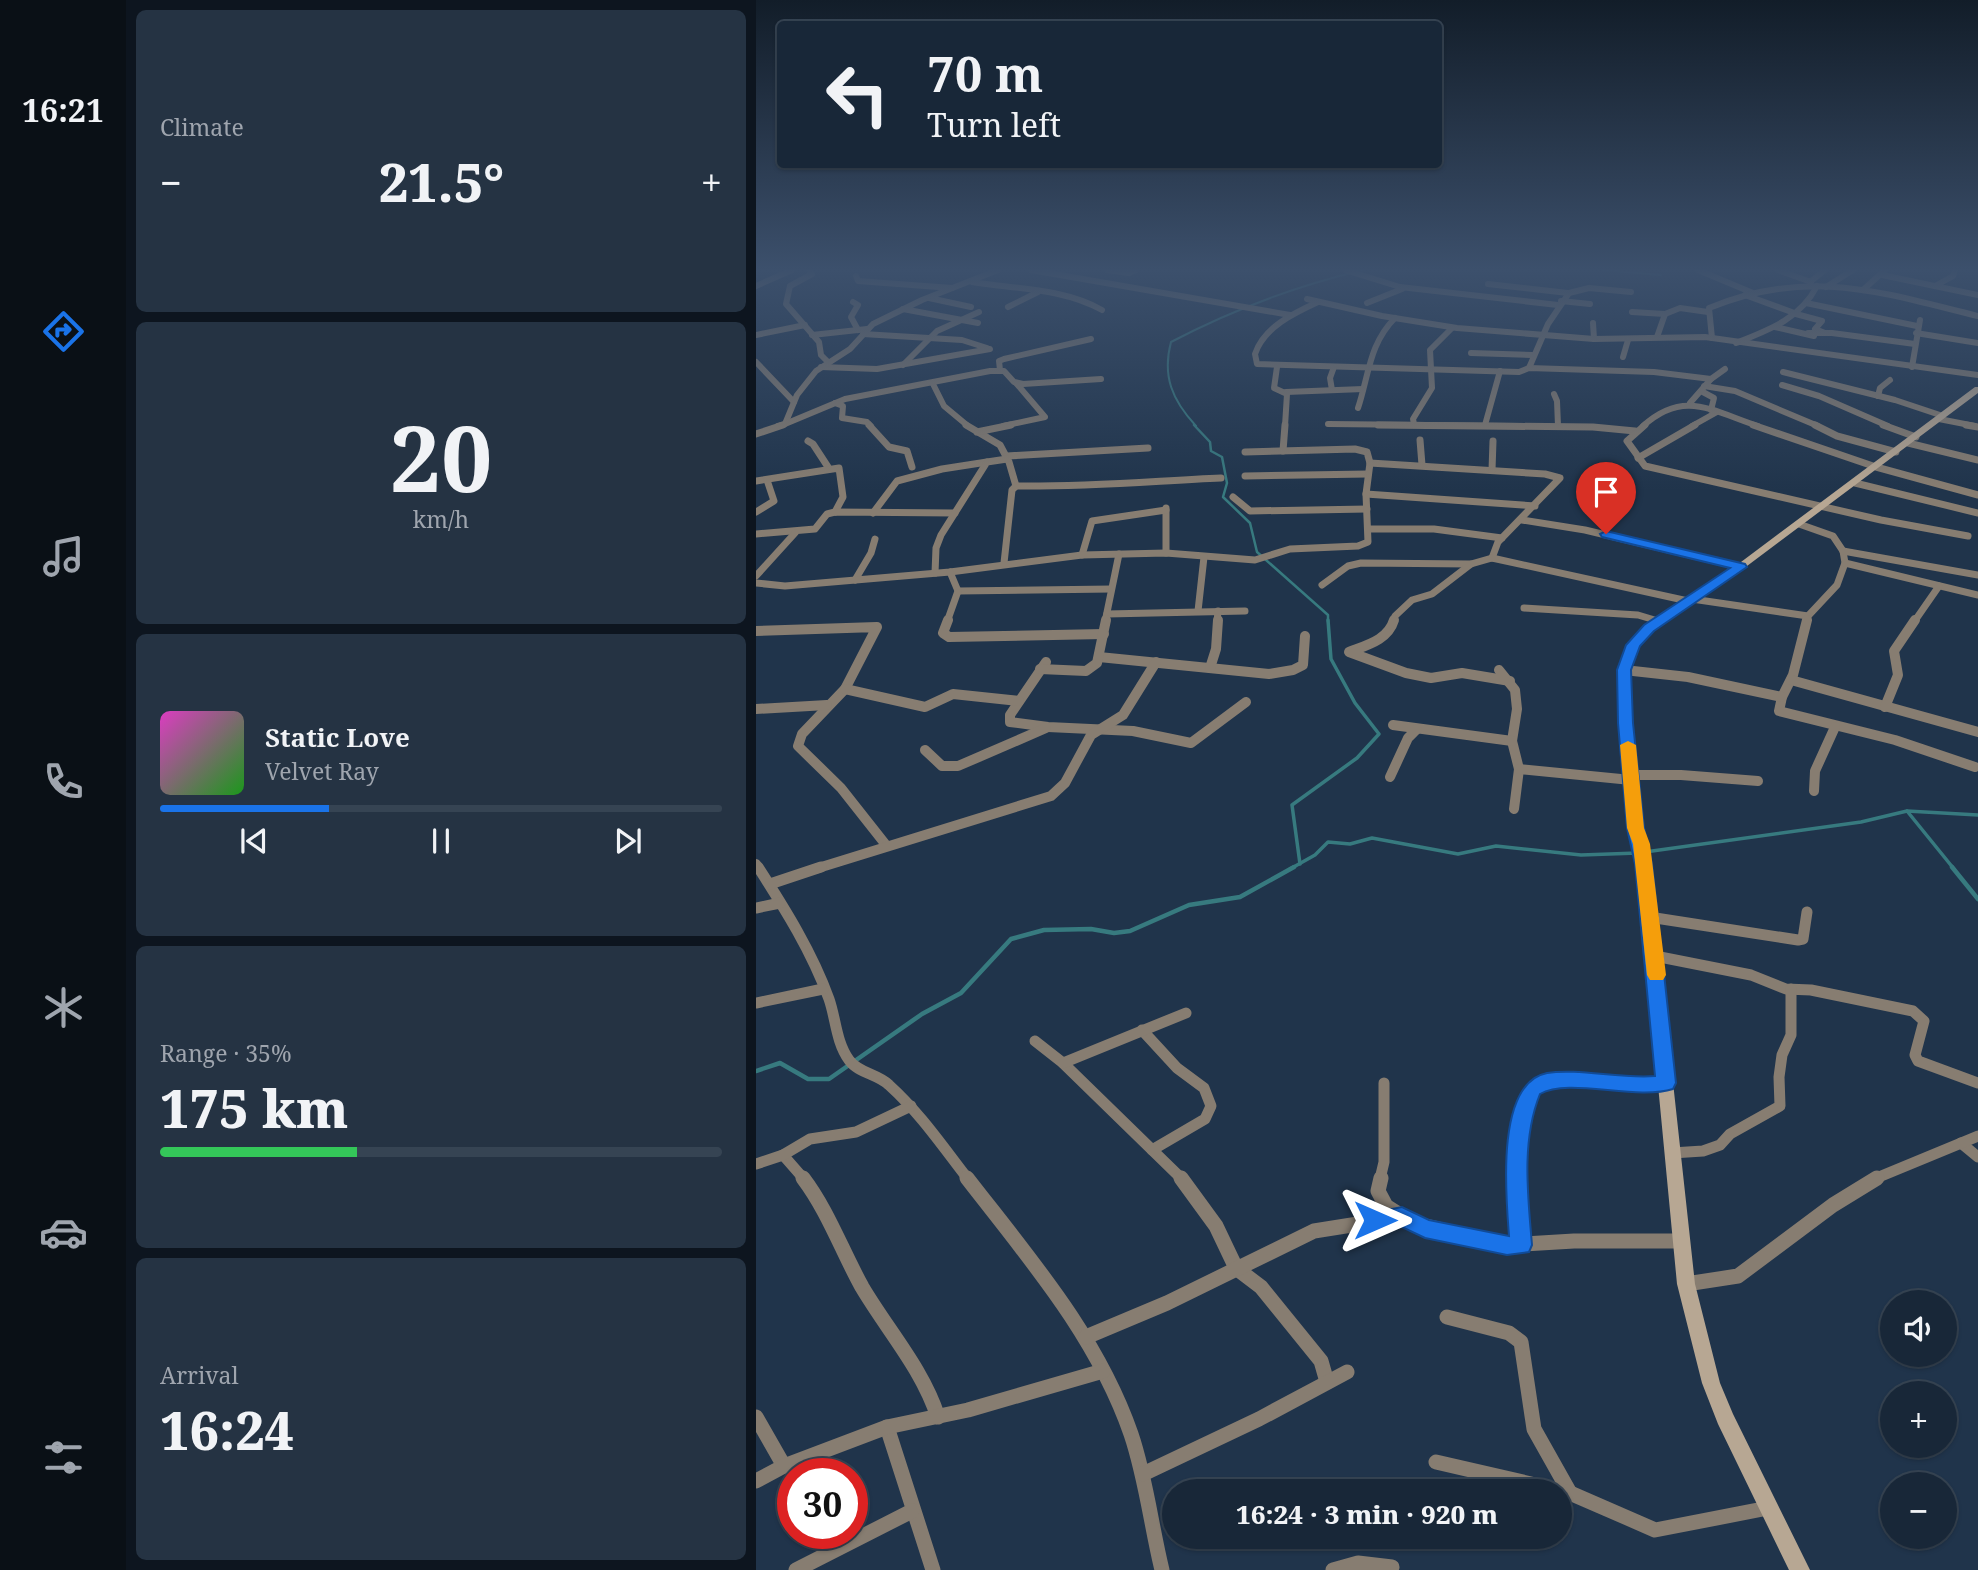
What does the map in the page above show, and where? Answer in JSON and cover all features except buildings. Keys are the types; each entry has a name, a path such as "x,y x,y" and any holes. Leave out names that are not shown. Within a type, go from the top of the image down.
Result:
{"main road":[{"path":"1800,1570 1738,1448 1712,1383 1686,1284 1655,956 1644,864 1635,828 1624,670 1633,645 1658,621 1740,567 1976,392"}],"street":[{"path":"819,343 821,355 828,362"},
{"path":"785,425 801,389 821,367 850,349 854,343"},
{"path":"903,365 925,343"},
{"path":"821,367 871,369 990,349 972,343"},
{"path":"1000,370 999,361 1004,359 1072,343"},
{"path":"1263,343 1254,357 1256,364 1278,367 1432,368 1519,372 1528,368 1654,372 1711,379"},
{"path":"1358,408 1373,343"},
{"path":"1414,424 1413,419 1430,394 1430,350 1436,343"},
{"path":"1528,368 1539,343"},
{"path":"1623,357 1627,343"},
{"path":"1737,343 1978,375"},
{"path":"1908,343 1915,344 1912,367"},
{"path":"1815,354 1819,346"},
{"path":"1471,353 1532,355"},
{"path":"756,362 794,402"},
{"path":"1278,367 1274,388 1286,392 1363,389"},
{"path":"1332,390 1330,378 1334,367"},
{"path":"1725,369 1711,379 1690,403 1659,412 1635,431 1627,444 1645,466 1822,507 1968,536"},
{"path":"756,434 785,425 835,402 1000,370 1006,372 1045,417 977,432"},
{"path":"1485,425 1500,371"},
{"path":"1783,372 1878,396 1941,418 1978,427"},
{"path":"1016,383 1048,384 1101,379"},
{"path":"1878,396 1880,388 1890,380"},
{"path":"933,384 934,392 951,412 977,432 996,440 1007,458 1016,486"},
{"path":"1782,385 1819,396 1912,440 1978,460"},
{"path":"1702,389 1714,398 1714,411"},
{"path":"1702,389 1735,391 1792,413 1837,436 1896,452"},
{"path":"1283,451 1286,392"},
{"path":"1554,394 1558,401 1558,427"},
{"path":"835,402 843,406 842,418 867,422 890,447 907,451 912,467"},
{"path":"1690,403 1876,467 1978,495"},
{"path":"1638,458 1714,411"},
{"path":"1328,424 1485,425 1635,431"},
{"path":"1420,440 1422,465"},
{"path":"808,441 813,444 828,467"},
{"path":"1492,470 1493,441"},
{"path":"873,513 897,481 942,469 1007,458 1148,448"},
{"path":"756,583 785,586 950,572 1082,555 1166,554 1255,560 1290,549 1358,547 1368,542 1366,494 1370,463 1367,452 1245,452"},
{"path":"935,573 938,543 966,491 986,463"},
{"path":"1370,463 1492,470 1560,478 1502,538 1492,558"},
{"path":"756,481 828,467 839,468 845,496 835,512"},
{"path":"1245,477 1368,474"},
{"path":"1004,563 1012,490 1016,486 1222,478"},
{"path":"756,512 774,501 767,480"},
{"path":"1854,483 1978,513"},
{"path":"1366,494 1535,506"},
{"path":"1233,497 1250,511 1367,509"},
{"path":"1082,555 1092,521 1166,509 1166,554"},
{"path":"756,534 795,533 815,529 827,514 835,512 955,513"},
{"path":"1522,520 1585,530 1740,567"},
{"path":"1798,524 1833,536 1843,551 1845,563 1837,585 1808,616 1791,680 1778,708 1783,713 1895,740 1975,767"},
{"path":"1368,529 1434,528 1502,538"},
{"path":"756,576 795,533"},
{"path":"855,580 871,553 875,539"},
{"path":"1843,551 1978,575"},
{"path":"1119,554 1099,657 1092,668 1086,671 1043,666 1010,715 1010,722 1048,727 1133,731 1191,743 1227,719 1246,702"},
{"path":"1198,611 1204,556"},
{"path":"1322,585 1348,566 1361,563 1471,564 1492,558 1690,600 1808,616"},
{"path":"1845,563 1978,595"},
{"path":"1471,564 1433,594 1412,600 1395,615 1391,631 1379,640 1349,652 1406,673 1431,678 1462,673 1510,681"},
{"path":"950,572 958,591 943,633 949,637 1104,634"},
{"path":"1885,707 1898,675 1894,651 1939,586"},
{"path":"958,591 1111,589"},
{"path":"1524,608 1637,615 1658,621"},
{"path":"1210,668 1216,649 1218,611"},
{"path":"1107,614 1245,611"},
{"path":"756,631 877,627 866,654 845,689 802,734 798,746 841,788 886,845"},
{"path":"1099,657 1260,674 1293,670 1303,665 1305,636"},
{"path":"769,884 886,845 1016,809 1051,796 1065,783 1083,747 1097,730 1123,715 1156,662"},
{"path":"1499,670 1515,690 1517,709 1512,741 1519,769 1514,809"},
{"path":"1624,670 1688,677 1782,697"},
{"path":"1791,680 1978,732"},
{"path":"845,689 925,707 953,694 1020,701"},
{"path":"756,709 827,705"},
{"path":"1393,725 1512,741"},
{"path":"925,750 942,766 958,766 1048,727"},
{"path":"1814,791 1815,771 1835,727"},
{"path":"1390,777 1408,738 1417,729"},
{"path":"1519,769 1631,777 1681,775 1758,781"},
{"path":"756,864 793,922 832,1008 841,1044 853,1063 886,1082 911,1106 1068,1308 1086,1337 1122,1413 1143,1474 1162,1570"},
{"path":"756,908 780,902"},
{"path":"1649,917 1798,940 1803,939 1805,934 1807,912"},
{"path":"1655,956 1751,975 1791,989 1811,990 1913,1011 1924,1021 1915,1055 1918,1061 1978,1083"},
{"path":"756,1003 823,989"},
{"path":"1672,1153 1703,1151 1720,1145 1730,1134 1780,1106 1779,1077 1782,1055 1791,1035 1791,989"},
{"path":"1063,1063 1186,1013"},
{"path":"1142,1030 1177,1068 1204,1088 1211,1106 1205,1119 1152,1150"},
{"path":"1035,1041 1063,1063 1181,1178 1216,1226 1236,1268 1261,1287 1321,1361 1327,1382"},
{"path":"1521,1245 1516,1175 1525,1107 1532,1089 1545,1081 1555,1080 1638,1085 1666,1083"},
{"path":"1384,1083 1384,1162 1378,1191 1386,1206 1402,1217 1425,1228 1507,1245 1574,1241 1681,1241"},
{"path":"756,1164 783,1154 810,1139 856,1132 911,1106"},
{"path":"1686,1284 1738,1276 1833,1205 1876,1178 1978,1136"},
{"path":"1961,1143 1978,1157"},
{"path":"783,1154 799,1170 831,1222 860,1284 926,1382 938,1417"},
{"path":"1086,1337 1167,1303 1314,1231 1402,1217"},
{"path":"1447,1317 1509,1333 1521,1342 1534,1429 1562,1479"},
{"path":"805,1458 887,1427 938,1417 1103,1371"},
{"path":"1143,1474 1259,1419 1347,1372"},
{"path":"756,1417 779,1458"},
{"path":"887,1427 933,1570"},
{"path":"1436,1462 1509,1479"},
{"path":"756,1481 777,1470"},
{"path":"1572,1494 1655,1530 1769,1508"},
{"path":"796,1570 912,1511"},
{"path":"1333,1570 1358,1563 1392,1567"}],"waterway":[{"path":"1171,343 1168,366 1171,387 1181,407 1196,426"},
{"path":"1194,425 1210,442 1211,451 1222,457 1227,483 1223,497 1250,523 1257,552 1328,615 1328,620"},
{"path":"1300,863 1292,805 1357,758 1379,734 1355,703 1331,659 1328,620"},
{"path":"1645,852 1861,822 1907,811"},
{"path":"1907,811 1978,815"},
{"path":"1907,811 1954,869"},
{"path":"1300,863 1315,855 1328,842 1350,844 1372,838 1458,854 1496,846 1581,855 1638,853"},
{"path":"1290,869 1300,863"},
{"path":"756,1071 780,1063 808,1079 829,1079 922,1014 961,993 1011,939 1044,930 1091,929 1114,933 1130,931 1189,905 1240,897 1294,867"},
{"path":"1952,867 1978,899"}],"slow traffic":[{"path":"1628,745 1635,828 1641,844 1656,975"}],"route":[{"path":"1375,1220 1402,1217 1425,1228 1507,1245 1521,1245 1515,1184 1525,1107 1532,1089 1545,1081 1555,1080 1638,1085 1666,1083 1644,864 1635,828 1624,670 1633,645 1641,635 1740,567 1606,534"}]}
